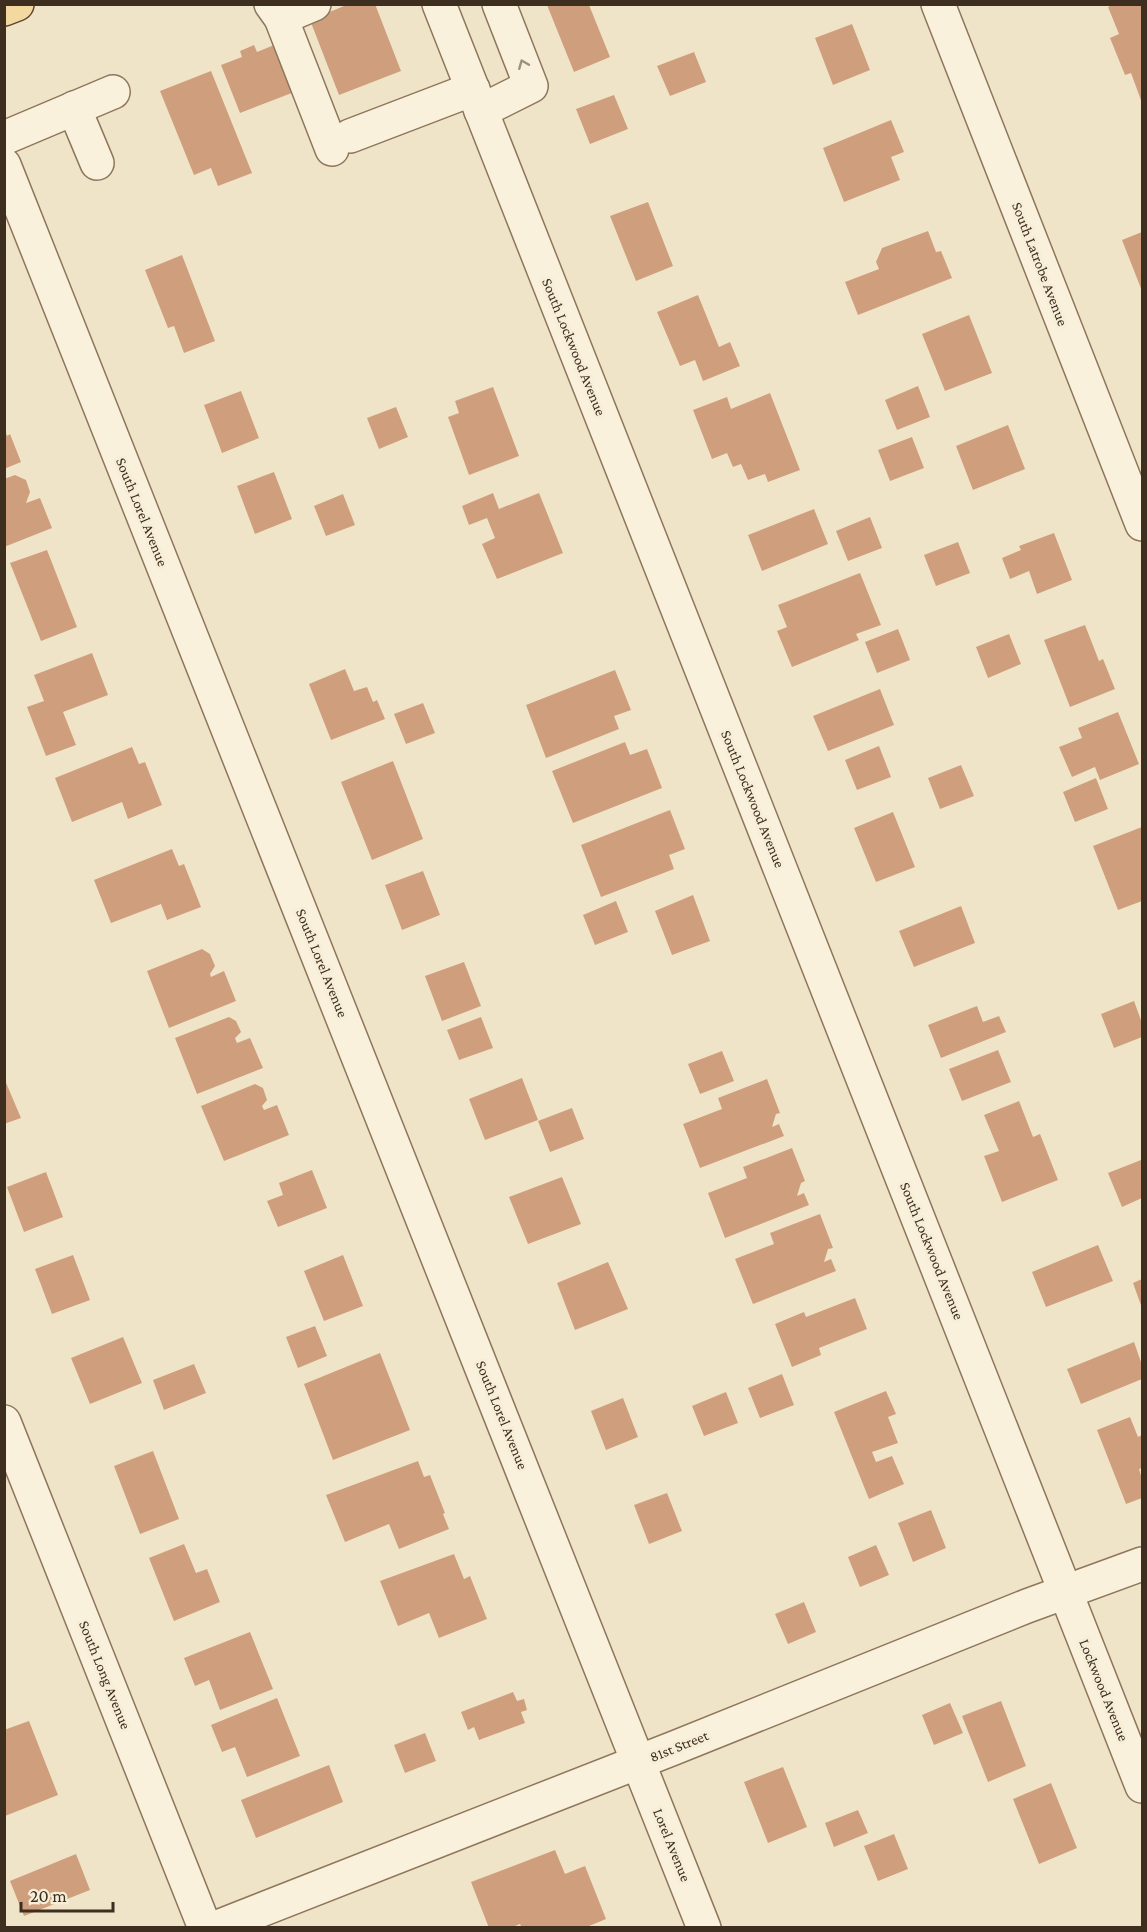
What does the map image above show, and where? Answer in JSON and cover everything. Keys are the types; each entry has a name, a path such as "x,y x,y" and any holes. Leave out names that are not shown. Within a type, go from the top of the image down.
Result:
{"main road":[{"path":"4,9 17,4"}],"street":[{"path":"314,4 276,11 341,143 477,100 531,86 499,4"},
{"name":"South Lockwood Avenue","path":"439,4 1067,1593"},
{"name":"South Latrobe Avenue","path":"939,4 1143,524"},
{"path":"4,138 113,92"},
{"path":"74,108 97,163"},
{"name":"South Lorel Avenue","path":"4,165 639,1762"},
{"name":"South Long Avenue","path":"4,1422 205,1928"},
{"name":"81st Street","path":"215,1928 639,1762 1027,1606 1143,1564"},
{"name":"Lockwood Avenue","path":"1067,1593 1143,1786"},
{"name":"Lorel Avenue","path":"639,1762 704,1928"}],"building":[{"path":"349,4 375,4 401,71 339,95 310,20"},
{"path":"1115,4 1142,4 1142,103 1131,73 1125,75 1110,38 1119,34 1108,7"},
{"path":"547,5 589,5 610,57 574,72"},
{"path":"852,24 870,70 833,85 815,38"},
{"path":"279,43 297,91 240,113 221,65 242,57 240,51 254,45 257,52"},
{"path":"694,52 706,82 670,96 657,66"},
{"path":"211,71 252,173 218,186 211,168 194,175 160,91"},
{"path":"614,95 628,129 590,144 576,109"},
{"path":"891,120 904,152 891,157 900,180 844,202 823,148"},
{"path":"648,202 673,266 636,281 610,216"},
{"path":"928,231 936,252 941,251 952,278 858,315 845,282 879,269 876,262 882,248"},
{"path":"1142,232 1142,291 1122,240"},
{"path":"182,255 215,341 184,353 174,326 168,328 145,270"},
{"path":"698,295 719,347 730,342 740,366 703,381 695,360 680,366 657,312"},
{"path":"969,315 992,373 945,391 922,334"},
{"path":"918,386 930,417 897,430 885,400"},
{"path":"493,387 519,456 469,475 448,417 459,413 455,401"},
{"path":"241,391 259,438 222,453 204,405"},
{"path":"770,393 800,470 768,482 765,474 748,480 741,464 733,467 727,453 712,459 693,410 727,397 731,409"},
{"path":"396,407 408,437 379,449 367,418"},
{"path":"1008,425 1025,469 973,490 956,446"},
{"path":"5,430 7,436 10,434 21,462 4,469"},
{"path":"912,437 924,468 890,481 878,450"},
{"path":"274,472 292,519 255,534 237,486"},
{"path":"15,475 26,480 30,492 26,503 40,498 52,528 4,547 4,479"},
{"path":"493,493 499,509 539,493 563,553 497,579 482,544 495,538 487,518 469,525 462,506"},
{"path":"343,494 355,525 326,536 314,506"},
{"path":"814,509 828,544 762,571 748,535"},
{"path":"870,517 882,548 848,561 836,531"},
{"path":"1054,533 1072,580 1037,594 1029,571 1010,579 1002,558 1021,550 1019,546"},
{"path":"958,542 970,573 936,586 924,555"},
{"path":"47,550 77,627 41,641 10,563"},
{"path":"860,573 881,625 856,634 859,640 792,667 777,631 787,627 778,605"},
{"path":"1085,625 1099,661 1103,659 1115,689 1070,707 1044,640"},
{"path":"898,629 910,660 877,673 865,642"},
{"path":"1009,634 1021,664 988,678 976,647"},
{"path":"92,653 108,695 63,712 76,745 46,756 27,707 44,701 34,675"},
{"path":"345,669 354,691 367,687 373,702 377,700 385,719 331,740 309,684"},
{"path":"615,670 631,710 614,716 619,729 546,758 526,705"},
{"path":"880,689 894,725 828,751 813,716"},
{"path":"423,703 435,733 406,744 394,714"},
{"path":"1118,712 1139,764 1100,780 1095,767 1072,777 1059,747 1082,738 1078,728"},
{"path":"625,742 630,755 647,749 662,788 573,823 552,771"},
{"path":"879,746 891,777 857,790 845,760"},
{"path":"132,747 139,764 145,762 162,805 128,819 122,802 72,822 55,778"},
{"path":"393,761 423,839 372,860 341,782"},
{"path":"961,765 974,796 940,809 928,778"},
{"path":"1096,778 1108,809 1075,822 1063,792"},
{"path":"670,810 685,849 669,855 674,869 601,897 581,845"},
{"path":"893,812 915,867 876,882 854,828"},
{"path":"1142,827 1142,901 1118,910 1093,846"},
{"path":"172,849 179,866 184,864 201,907 167,920 161,904 111,923 94,880"},
{"path":"423,871 440,915 402,930 385,885"},
{"path":"693,895 710,941 672,955 655,911"},
{"path":"616,901 628,932 595,945 583,915"},
{"path":"961,906 975,943 914,967 899,931"},
{"path":"202,949 210,954 215,966 210,974 211,977 224,971 236,1001 169,1028 147,971"},
{"path":"464,962 481,1006 442,1021 425,976"},
{"path":"1134,1001 1142,1023 1142,1037 1114,1048 1101,1014"},
{"path":"977,1006 983,1022 999,1016 1006,1032 941,1058 928,1025"},
{"path":"229,1017 236,1021 241,1032 235,1038 237,1043 250,1038 263,1068 197,1094 175,1038"},
{"path":"481,1017 493,1048 459,1060 447,1030"},
{"path":"998,1050 1011,1082 962,1101 949,1069"},
{"path":"722,1051 734,1081 700,1094 688,1064"},
{"path":"4,1078 21,1118 4,1124"},
{"path":"522,1078 538,1120 485,1140 469,1099"},
{"path":"767,1079 780,1113 776,1114 772,1127 779,1124 784,1136 700,1168 683,1124 722,1109 718,1098"},
{"path":"255,1084 263,1088 267,1100 262,1106 264,1110 277,1105 289,1135 224,1161 201,1106"},
{"path":"1019,1101 1033,1137 1040,1134 1058,1180 1002,1202 984,1156 999,1151 984,1115"},
{"path":"572,1108 584,1139 550,1152 538,1121"},
{"path":"792,1148 805,1181 801,1183 797,1196 804,1193 809,1205 725,1238 708,1193 747,1178 743,1167"},
{"path":"1141,1160 1142,1198 1122,1207 1108,1173"},
{"path":"312,1170 327,1208 278,1227 267,1201 283,1195 279,1183"},
{"path":"46,1172 63,1217 24,1232 7,1187"},
{"path":"562,1177 581,1224 528,1244 509,1197"},
{"path":"820,1214 833,1248 828,1249 824,1262 831,1259 836,1271 753,1304 735,1259 774,1244 770,1233"},
{"path":"1098,1245 1113,1281 1046,1307 1032,1272"},
{"path":"73,1255 90,1300 52,1314 35,1269"},
{"path":"343,1255 363,1306 324,1321 304,1271"},
{"path":"608,1262 628,1309 575,1330 557,1283"},
{"path":"1142,1279 1142,1308 1133,1283"},
{"path":"855,1298 867,1329 819,1348 821,1355 792,1367 775,1324 804,1312 806,1317"},
{"path":"315,1326 327,1356 298,1368 286,1337"},
{"path":"123,1337 142,1383 90,1404 71,1358"},
{"path":"1134,1342 1142,1365 1142,1379 1081,1404 1067,1369"},
{"path":"380,1353 410,1430 333,1460 304,1384"},
{"path":"194,1364 206,1393 164,1410 153,1380"},
{"path":"782,1374 794,1405 760,1418 748,1388"},
{"path":"886,1391 896,1414 888,1417 898,1443 872,1452 876,1462 892,1456 904,1484 869,1499 834,1412"},
{"path":"726,1392 738,1423 704,1436 692,1406"},
{"path":"623,1398 638,1437 606,1450 591,1411"},
{"path":"1130,1417 1138,1437 1142,1435 1142,1468 1139,1469 1142,1479 1142,1498 1126,1504 1097,1430"},
{"path":"153,1451 179,1519 140,1534 114,1466"},
{"path":"418,1461 424,1477 430,1475 449,1529 399,1549 389,1524 345,1542 326,1495"},
{"path":"667,1493 682,1531 649,1544 634,1505"},
{"path":"931,1510 946,1548 913,1562 898,1523"},
{"path":"184,1544 196,1573 207,1569 220,1602 174,1621 149,1558"},
{"path":"876,1545 889,1575 860,1587 848,1557"},
{"path":"454,1554 464,1579 470,1576 487,1619 439,1638 429,1613 398,1626 380,1581"},
{"path":"804,1602 816,1632 788,1644 775,1614"},
{"path":"250,1632 273,1689 220,1710 209,1680 195,1686 184,1658"},
{"path":"513,1692 517,1701 524,1699 527,1710 521,1712 525,1723 479,1740 474,1727 468,1730 461,1712"},
{"path":"277,1698 300,1756 247,1777 235,1747 222,1752 211,1725"},
{"path":"1001,1701 1026,1766 988,1782 962,1716"},
{"path":"950,1703 963,1733 934,1745 922,1715"},
{"path":"29,1721 58,1795 5,1816 4,1730"},
{"path":"425,1733 436,1761 405,1773 394,1745"},
{"path":"329,1765 343,1802 256,1838 241,1800"},
{"path":"783,1767 807,1827 768,1843 744,1782"},
{"path":"1051,1783 1077,1848 1039,1864 1013,1799"},
{"path":"858,1810 868,1833 834,1847 825,1823"},
{"path":"894,1834 908,1869 878,1881 864,1846"},
{"path":"555,1850 565,1874 585,1866 606,1919 584,1928 522,1928 520,1924 510,1928 489,1928 471,1882"},
{"path":"76,1854 90,1890 24,1916 10,1881"}]}
